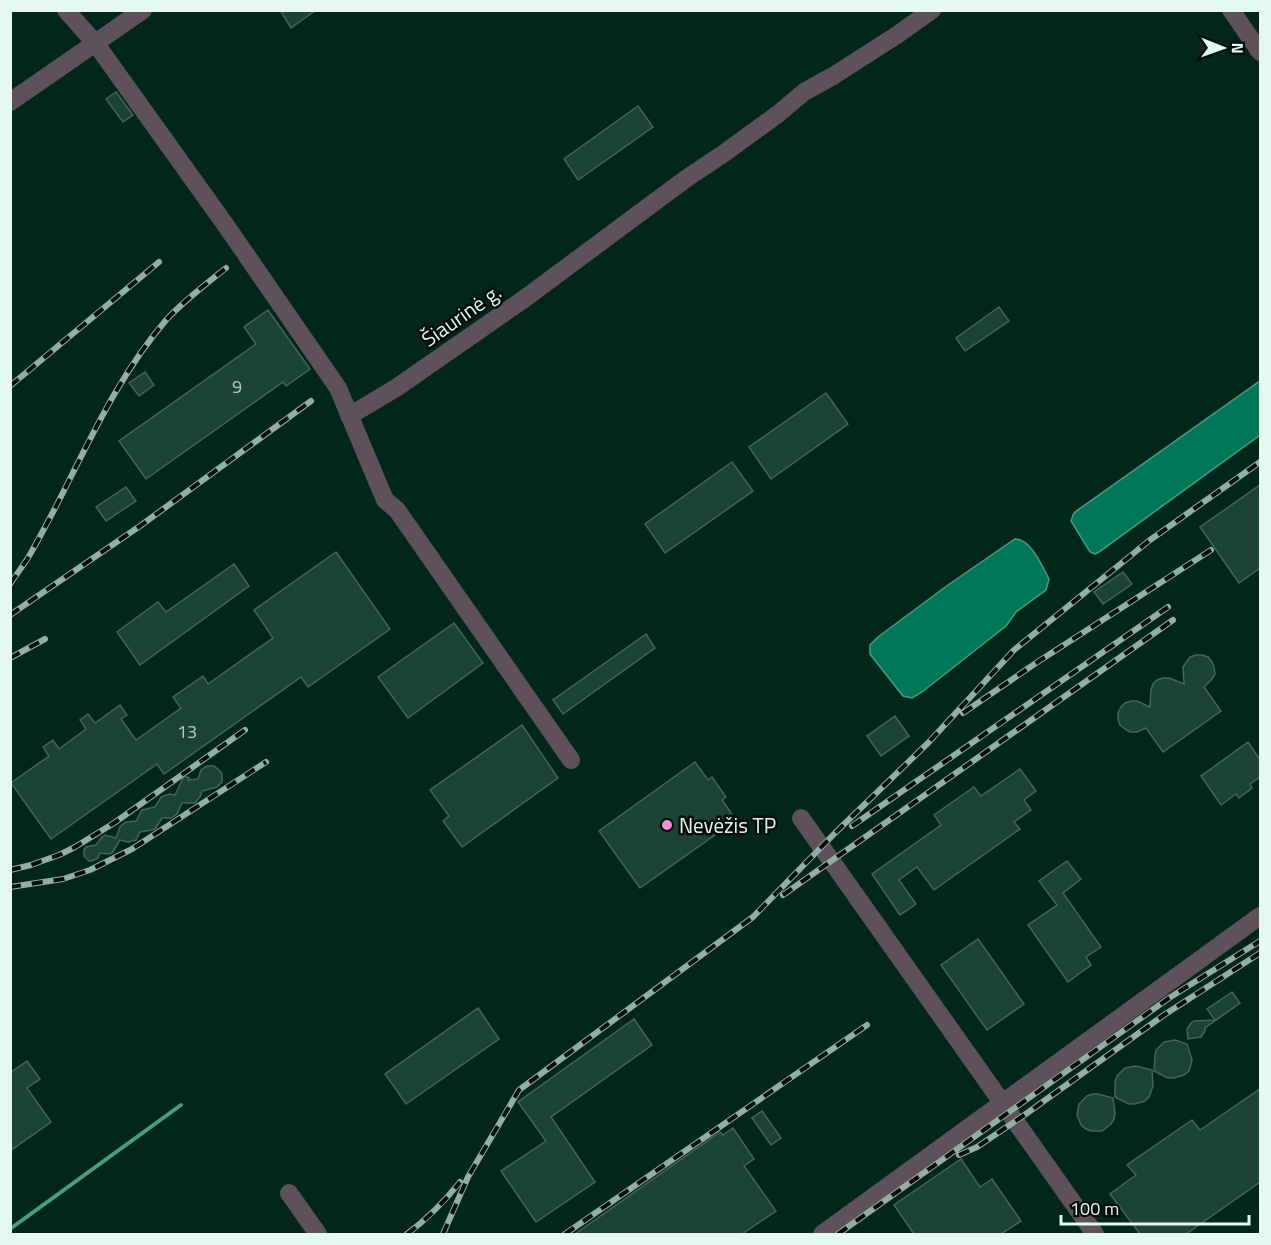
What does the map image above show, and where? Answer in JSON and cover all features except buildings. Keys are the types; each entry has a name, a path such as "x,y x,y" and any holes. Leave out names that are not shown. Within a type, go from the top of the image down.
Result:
{"street":[{"path":"66,10 96,44 338,388 385,500 397,510 571,760"},
{"path":"10,102 143,10"},
{"name":"Šiaurinė g.","path":"350,416 396,388 524,299 687,177 778,114 804,92 833,76 932,10"},
{"path":"1232,10 1260,52"},
{"path":"801,818 1095,1234"},
{"path":"822,1234 1260,916"},
{"path":"289,1193 318,1234"}],"shaded area":[{"path":"1260,381 1260,435 1099,552 1095,554 1090,552 1071,521 1075,512"},
{"path":"1015,539 1026,543 1039,561 1049,579 1046,590 1016,612 1006,626 922,692 912,698 903,696 870,654 870,645 948,585"}],"waterway":[{"path":"10,1229 181,1105"}],"railway":[{"path":"10,386 159,262"},
{"path":"10,584 31,553 110,401 146,345 174,312 226,268"},
{"path":"10,615 140,526 311,401"},
{"path":"443,1234 468,1177 519,1090 753,917 928,743 1014,650 1150,540 1260,462"},
{"path":"963,713 1211,550"},
{"path":"852,826 1168,607"},
{"path":"783,895 1173,620"},
{"path":"10,658 45,639"},
{"path":"10,870 31,865 75,847 114,823 245,730"},
{"path":"10,887 63,879 90,870 132,849 266,762"},
{"path":"838,1234 1169,998 1260,941"},
{"path":"959,1155 977,1147 1164,1015 1260,953"},
{"path":"565,1234 867,1025"},
{"path":"407,1234 435,1210 460,1182"}],"place":[{"name":"Nevėžis TP","path":"667,825"}]}
